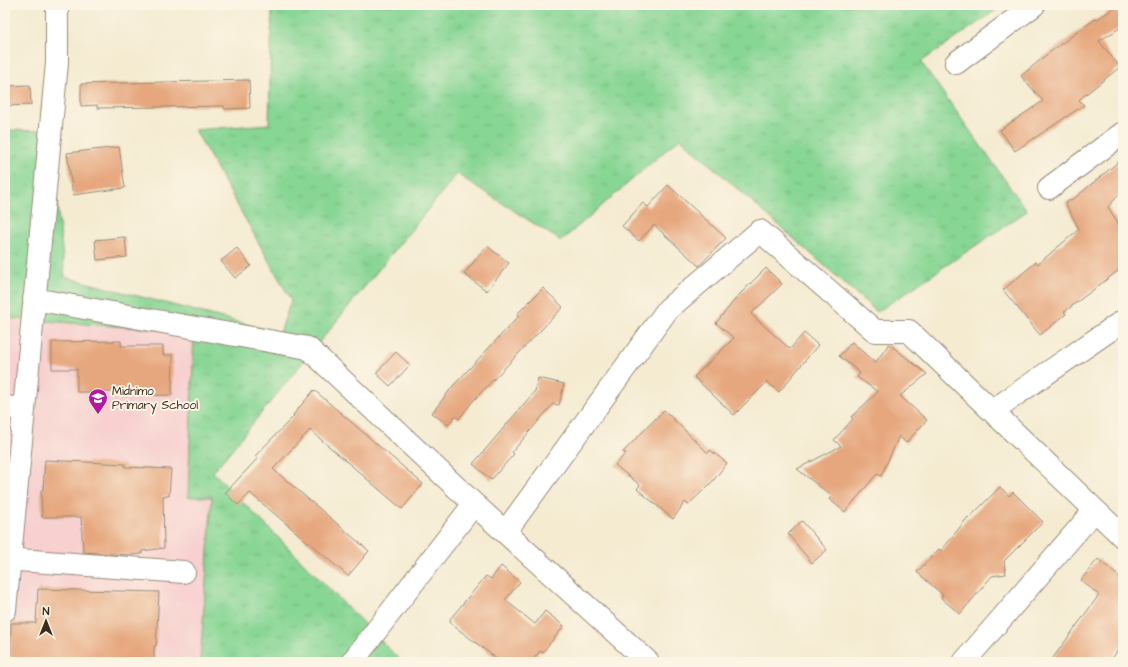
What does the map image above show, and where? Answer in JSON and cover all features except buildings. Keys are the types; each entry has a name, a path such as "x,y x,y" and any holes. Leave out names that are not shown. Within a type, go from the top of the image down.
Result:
{"street":[{"path":"5,610 14,408 34,299 57,63 57,5"},
{"path":"956,63 1034,5"},
{"path":"1049,188 1123,133"},
{"path":"506,531 668,309 760,231 875,331 909,331 1123,537"},
{"path":"34,299 308,348 474,504 506,531 648,662"},
{"path":"992,411 1123,321"},
{"path":"352,662 474,504"},
{"path":"964,662 1095,510"},
{"path":"7,559 184,572"}],"shaded area":[{"name":"Midnimo Primary School","path":"5,318 194,332 188,497 212,497 200,662 5,662"}],"green space":[{"path":"272,5 996,5 999,8 921,62 1027,211 877,312 680,138 561,241 457,174 213,472 402,662 200,662 212,497 188,497 194,332 5,318 5,130 49,131 65,277 280,333 291,300 195,130 269,124"}],"place":[{"name":"Midnimo Primary School","path":"98,415"}]}
